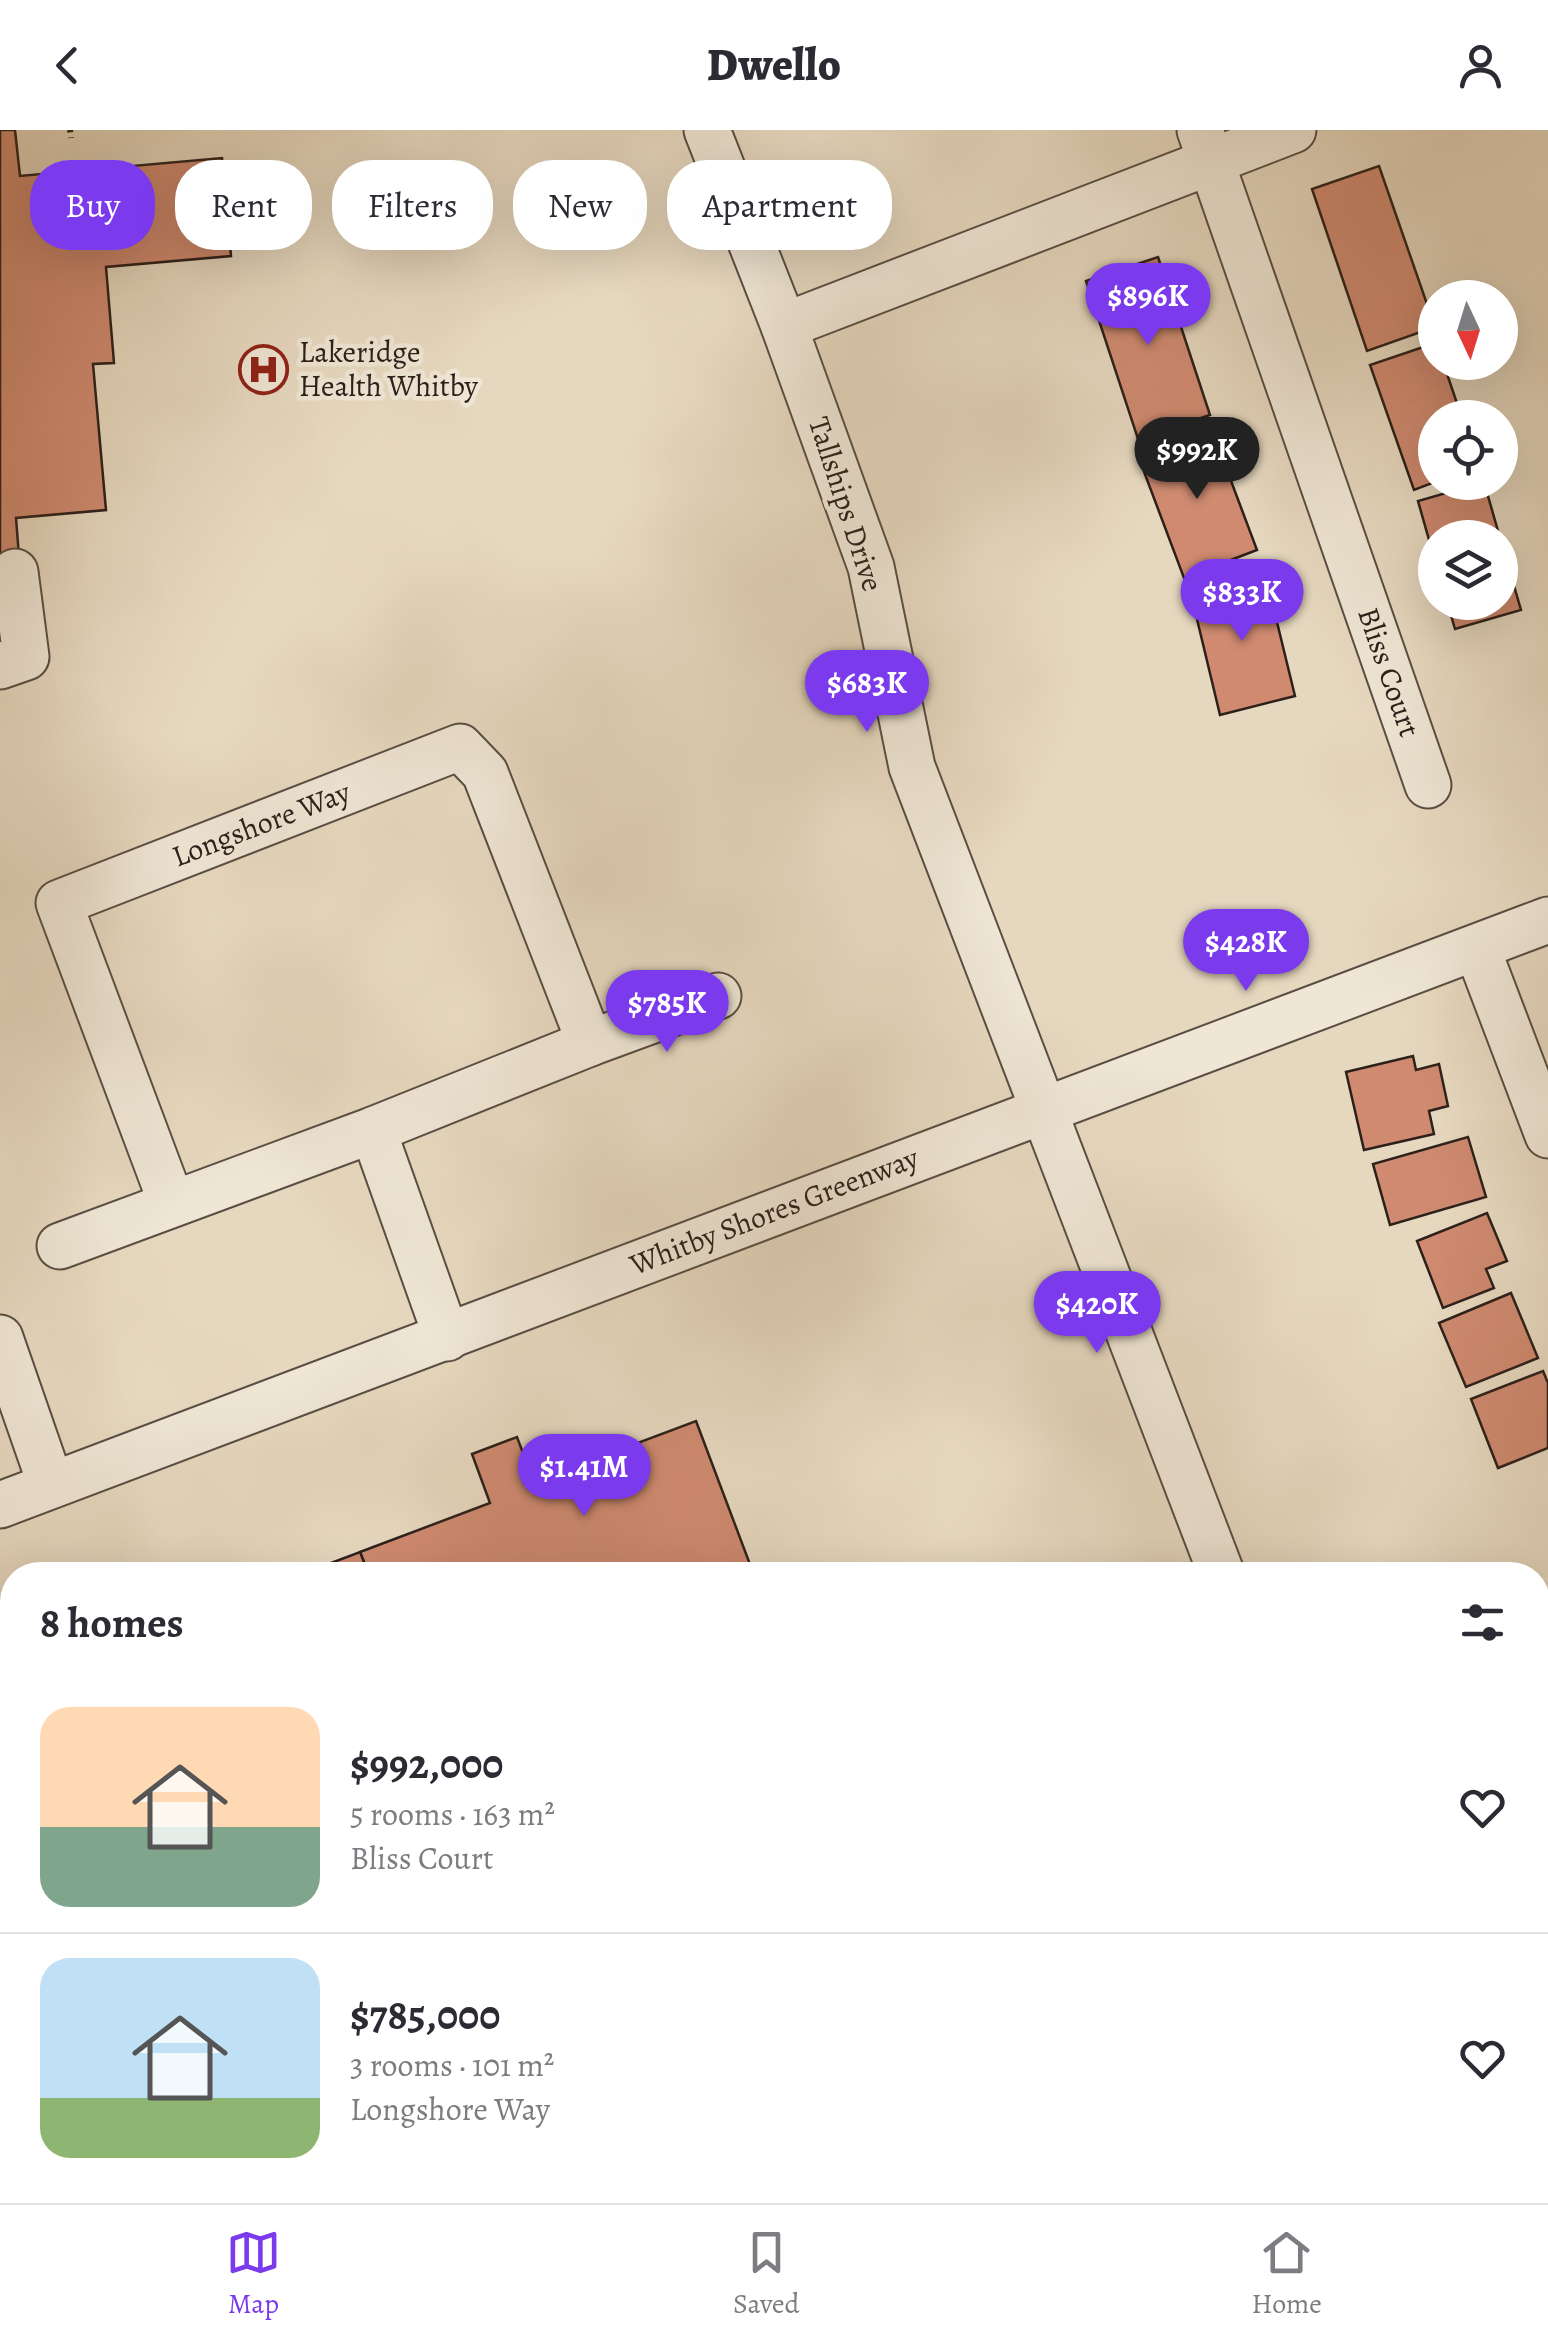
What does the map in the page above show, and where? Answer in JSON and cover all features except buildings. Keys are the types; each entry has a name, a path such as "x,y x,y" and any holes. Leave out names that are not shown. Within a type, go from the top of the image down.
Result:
{"street":[{"name":"Tallships Drive","path":"707,130 784,326 871,567 912,767 1217,1562"},
{"path":"784,326 1206,146 1293,130"},
{"name":"Bliss Court","path":"1206,146 1428,785"},
{"path":"0,666 26,657 16,572"},
{"name":"Longshore Way","path":"172,1204 58,903 460,746 485,773 590,1043"},
{"name":"Whitby Shores Greenway","path":"0,1505 1548,920"},
{"path":"1476,948 1548,1135"},
{"path":"60,1246 718,996"},
{"path":"373,1130 447,1338"},
{"path":"0,1338 51,1485"}],"place":[{"name":"Lakeridge Health Whitby","path":"264,369"}]}
